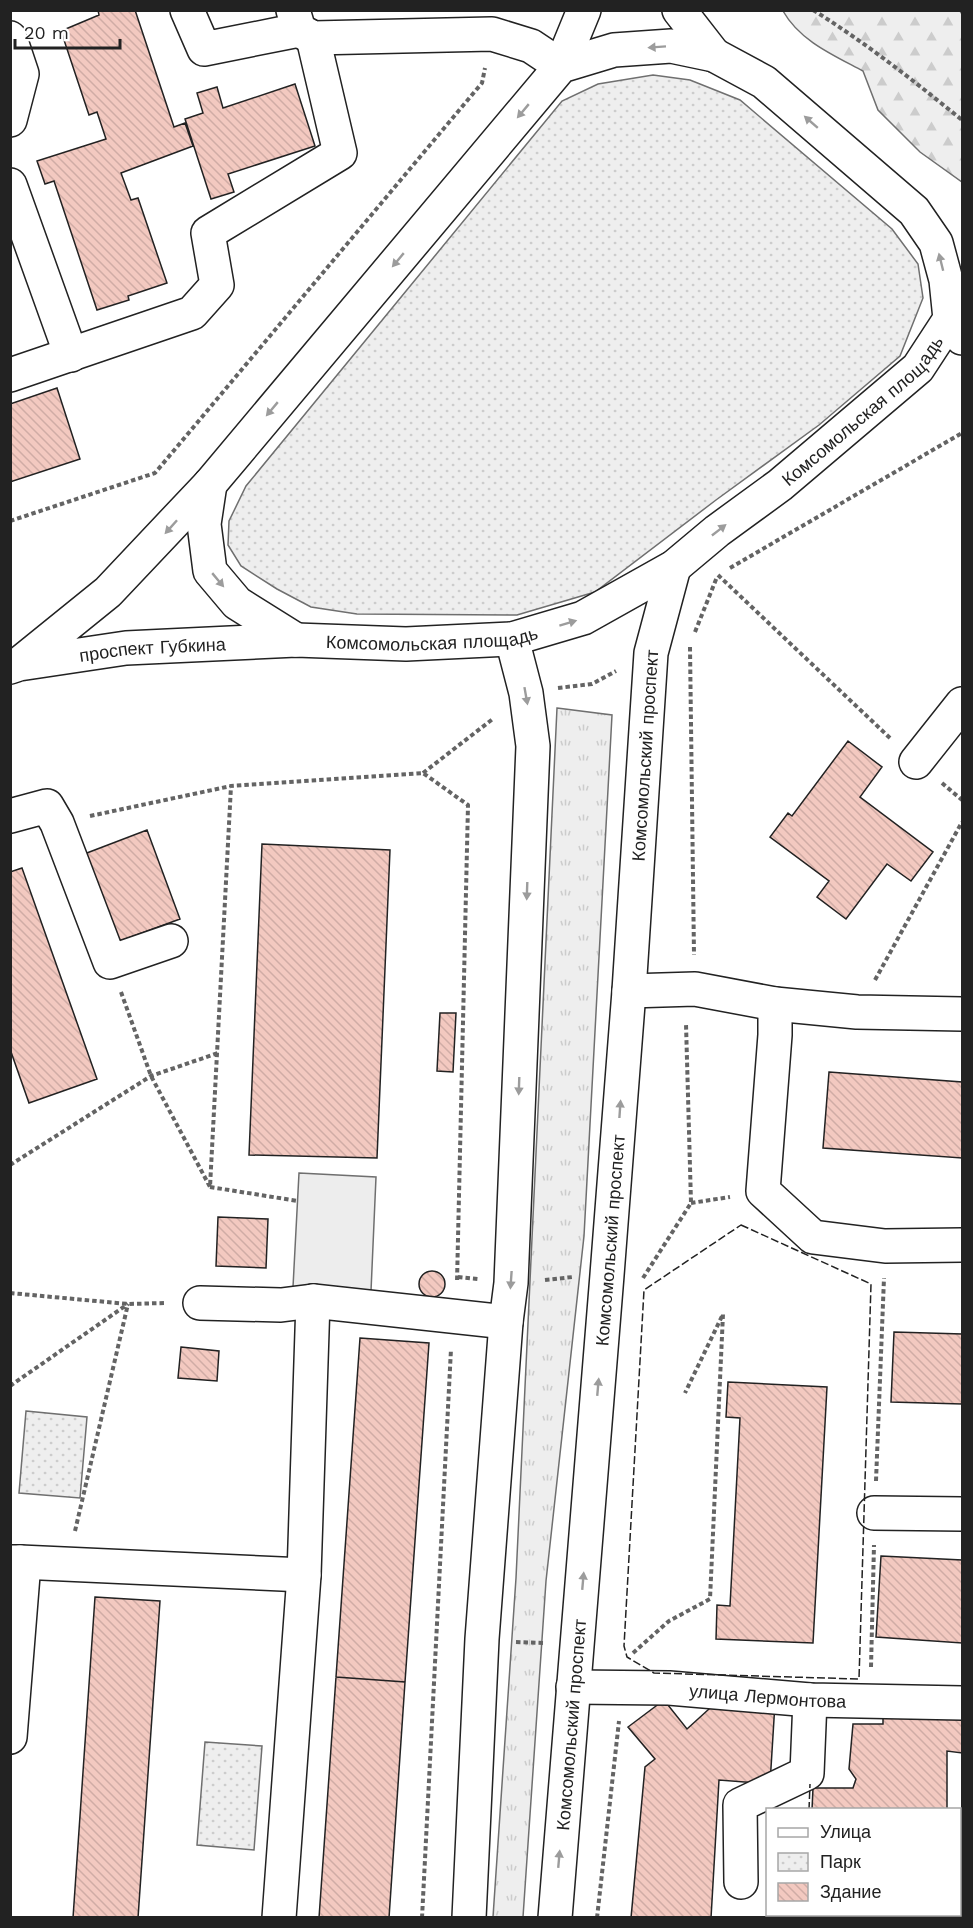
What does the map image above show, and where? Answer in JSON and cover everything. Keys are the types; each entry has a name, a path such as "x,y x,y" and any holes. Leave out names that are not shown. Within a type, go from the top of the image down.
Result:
{"main road":[{"path":"187,10 204,49 302,26 492,34 531,46 561,66"},
{"path":"15,665 108,592 210,484 561,66 584,10"},
{"path":"679,10 714,55"},
{"path":"10,375 192,313 217,285 208,233 340,153 302,26"},
{"path":"10,38 22,74 10,120"},
{"name":"Комсомольская площадь","path":"296,640 406,644 512,639 583,618 674,567 717,531 780,484 918,368 958,326 936,243 914,211 765,82 714,55 671,46 615,50 561,66"},
{"path":"10,185 71,355"},
{"path":"210,484 204,524 210,571 237,603 296,640"},
{"name":"Комсомольский проспект","path":"555,1917 608,1275 651,653 674,567"},
{"path":"469,1917 482,1639 506,1322 511,1283 533,746 526,693 512,639"},
{"name":"проспект Губкина","path":"15,665 126,648 296,640"},
{"path":"916,762 963,704"},
{"path":"10,816 47,806 57,823 110,962 171,941"},
{"path":"629,991 695,989 776,1004 857,1012 963,1014"},
{"path":"776,1004 763,1191 813,1237 885,1246 963,1245"},
{"path":"200,1303 281,1305 313,1301 506,1322"},
{"path":"279,1917 304,1575 313,1301"},
{"path":"874,1513 963,1514"},
{"path":"16,1562 304,1575"},
{"path":"10,1737 23,1575 16,1562"},
{"name":"улица Лермонтова","path":"573,1687 624,1689 669,1681 810,1700 963,1703"},
{"path":"741,1882 740,1805 807,1773 810,1700"}],"path":[{"path":"813,10 903,73 963,120"},
{"path":"10,521 155,473 482,83 492,34"},
{"path":"694,633 718,575 963,433"},
{"path":"718,575 916,762"},
{"path":"642,1288 643,1277 691,1203 686,1022 695,989 690,643"},
{"path":"57,823 231,786 423,773 468,805 458,1277 453,1317 422,1917"},
{"path":"210,1187 231,786"},
{"path":"857,1012 963,822"},
{"path":"110,962 151,1076 210,1187"},
{"path":"10,1165 151,1076 218,1053"},
{"path":"210,1187 298,1201"},
{"path":"871,1700 874,1513 885,1246"},
{"path":"458,1277 511,1283 608,1275"},
{"path":"10,1293 128,1304 200,1303"},
{"path":"10,1386 128,1304"},
{"path":"66,1565 128,1304"},
{"path":"597,1917 624,1689 619,1667 627,1657 669,1622 710,1599 723,1314 685,1393"},
{"path":"482,1639 578,1645"}],"green space":[{"path":"783,11 960,11 962,14 962,182 920,152 878,110 863,71 808,39 798,31"},
{"path":"653,75 690,80 740,100 892,229 918,264 923,298 900,356 819,425 595,592 517,615 357,614 311,607 241,566 228,545 229,521 246,486 562,101 598,84"},
{"path":"557,708 612,715 584,1236 546,1581 523,1917 493,1917 516,1578"},
{"path":"26,1411 87,1417 80,1498 19,1493"},
{"path":"205,1742 262,1746 254,1850 197,1845"}],"shaded area":[{"path":"299,1173 376,1177 371,1291 293,1287"}],"building":[{"path":"98,10 135,10 174,127 185,123 193,146 121,173 131,200 138,198 167,283 128,296 129,300 97,310 54,181 45,184 37,161 106,139 97,112 89,115 61,31 99,15"},
{"path":"295,84 315,146 228,174 234,192 211,199 185,119 203,113 197,93 217,87 223,108"},
{"path":"57,388 80,459 10,482 10,404"},
{"path":"848,741 882,767 860,797 933,852 911,881 887,864 846,919 817,897 829,881 770,837 788,813 792,816"},
{"path":"147,830 180,919 112,944 79,856"},
{"path":"262,844 390,850 377,1158 249,1155"},
{"path":"22,868 97,1079 29,1103 10,1049 10,872"},
{"path":"440,1013 456,1013 453,1072 437,1071"},
{"path":"829,1072 962,1082 962,1158 823,1148"},
{"path":"218,1217 268,1219 266,1268 216,1266"},
{"path":"432,1271 441,1275 445,1284 441,1293 432,1297 423,1293 419,1284 423,1275"},
{"path":"894,1332 962,1334 962,1404 891,1402"},
{"path":"360,1338 429,1343 405,1682 336,1677"},
{"path":"181,1347 219,1351 217,1381 178,1378"},
{"path":"728,1382 827,1387 813,1643 716,1639 717,1605 730,1606 740,1418 726,1417"},
{"path":"881,1556 962,1560 962,1643 876,1637"},
{"path":"95,1597 160,1601 138,1918 73,1918"},
{"path":"336,1677 405,1682 389,1918 319,1918"},
{"path":"720,1699 775,1703 770,1784 719,1780 711,1918 631,1918 645,1767 655,1759 628,1727 664,1700 687,1729"},
{"path":"883,1717 962,1717 962,1753 947,1751 947,1808 812,1808 813,1788 853,1788 856,1779 849,1769 853,1724 883,1724"}],"fence":[{"path":"741,1225 871,1284 859,1679 654,1673 627,1657 624,1646 644,1290 741,1225"},
{"path":"809,1808 810,1784"}]}
